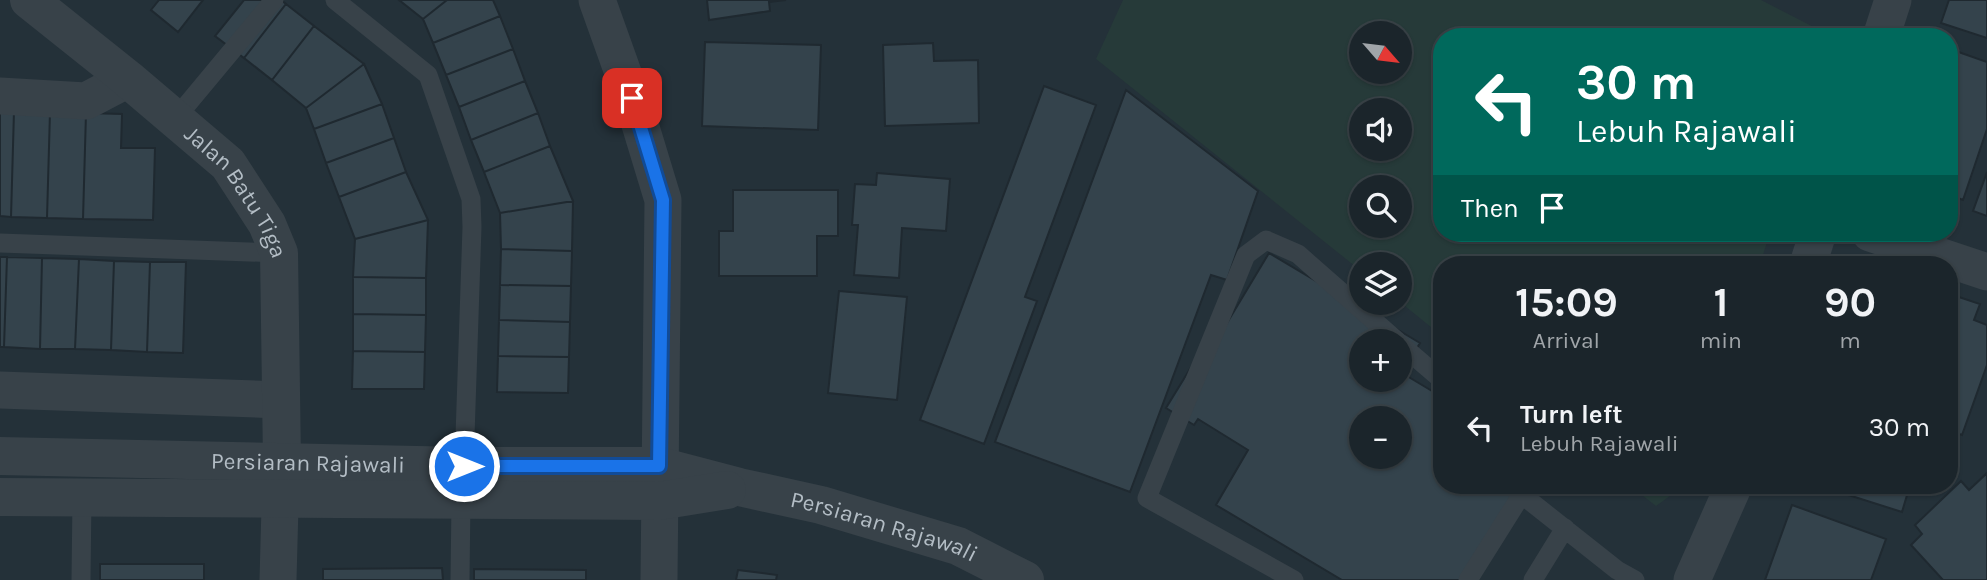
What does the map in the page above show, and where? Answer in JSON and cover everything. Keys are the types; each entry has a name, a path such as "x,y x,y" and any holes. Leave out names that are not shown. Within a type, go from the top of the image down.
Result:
{"street":[{"name":"Jalan Batu Tiga","path":"29,0 228,164 267,224 279,253 282,461"},
{"path":"597,0 632,98 663,200 659,580"},
{"path":"1884,28 1893,0"},
{"path":"0,96 86,101 128,79"},
{"path":"1897,242 1939,256"},
{"path":"1958,262 1987,272"},
{"path":"0,390 281,400"},
{"name":"Persiaran Rajawali","path":"0,456 282,461 463,483"},
{"path":"278,580 282,461"},
{"name":"Persiaran Rajawali","path":"0,497 279,499 463,483 739,487 821,505 958,546 1025,580"},
{"path":"1692,580 1730,494"}],"lane":[{"path":"175,119 274,0"},
{"path":"334,0 428,75 471,199 460,580"},
{"path":"1293,580 1147,498 1246,254 1266,240 1297,254 1384,329"},
{"path":"0,243 279,253"},
{"path":"1412,353 1433,372"},
{"path":"1468,580 1521,494"},
{"path":"1529,494 1615,575 1635,580"},
{"path":"80,580 82,497"},
{"path":"1533,580 1565,528"}],"green space":[{"path":"1123,0 1761,0 1815,28 1433,28 1433,242 1767,242 1763,256 1433,256 1433,329 1412,312 1412,252 1349,252 1349,261 1096,59"},
{"path":"1641,494 1673,494 1656,506"}],"building":[{"path":"159,0 203,0 178,32 151,10"},
{"path":"244,0 281,0 286,4 244,58 215,36"},
{"path":"399,0 447,0 423,19"},
{"path":"447,0 493,0 500,16 433,43 423,19"},
{"path":"707,0 786,0 769,2 770,11 709,20"},
{"path":"1949,0 1987,0 1987,38 1941,23"},
{"path":"286,4 314,26 272,80 244,58"},
{"path":"500,16 513,49 446,75 433,43"},
{"path":"314,26 364,64 306,108 272,80"},
{"path":"705,42 821,45 818,130 702,126"},
{"path":"933,43 934,61 978,60 979,123 885,126 883,45"},
{"path":"513,49 525,81 459,107 446,75"},
{"path":"1958,52 1987,62 1987,129 1963,200 1958,198"},
{"path":"364,64 382,104 314,129 306,108"},
{"path":"525,81 538,113 471,140 459,107"},
{"path":"1044,86 1096,105 1025,297 1037,301 984,444 920,420"},
{"path":"1126,90 1258,191 1227,280 1211,275 1130,492 995,442"},
{"path":"382,104 394,138 326,163 314,129"},
{"path":"0,111 14,111 11,217 0,216"},
{"path":"14,111 50,112 47,218 11,217"},
{"path":"50,112 86,113 83,219 47,218"},
{"path":"86,113 122,114 121,148 155,148 153,220 83,219"},
{"path":"538,113 550,146 484,172 471,140"},
{"path":"394,138 406,172 339,197 326,163"},
{"path":"550,146 573,201 500,213 484,172"},
{"path":"406,172 428,220 355,239 339,197"},
{"path":"1987,172 1987,216 1973,211"},
{"path":"877,173 950,179 946,231 902,228 899,278 854,275 858,225 852,225 855,184 876,185"},
{"path":"733,190 838,190 838,236 817,236 817,276 719,276 719,231 733,231"},
{"path":"573,201 572,251 501,249 500,213"},
{"path":"428,220 426,278 353,277 355,239"},
{"path":"501,249 572,251 571,286 500,285"},
{"path":"1269,253 1349,301 1349,315 1373,315 1397,329 1349,329 1349,392 1412,392 1412,379 1433,392 1433,494 1518,494 1466,580 1342,580 1216,505 1248,450 1198,419 1194,425 1166,408 1193,364 1200,368"},
{"path":"0,257 7,257 4,347 0,347"},
{"path":"7,257 42,258 40,349 4,347"},
{"path":"42,258 79,259 75,349 40,349"},
{"path":"79,259 114,261 111,350 75,349"},
{"path":"114,261 150,262 147,352 111,350"},
{"path":"150,262 186,262 183,353 147,352"},
{"path":"353,277 426,278 426,315 353,314"},
{"path":"500,285 571,286 570,322 499,320"},
{"path":"839,291 907,297 897,400 828,393"},
{"path":"1958,297 1980,304 1974,320 1987,325 1987,365 1962,435 1958,434"},
{"path":"353,314 426,315 425,352 353,351"},
{"path":"499,320 570,322 569,357 498,356"},
{"path":"1412,338 1420,343 1412,356"},
{"path":"353,351 425,352 424,389 352,389"},
{"path":"498,356 569,357 568,393 497,392"},
{"path":"1987,473 1987,580 1943,580 1911,545 1922,534 1915,525 1947,494 1958,494 1958,484 1961,481 1969,490"},
{"path":"1845,494 1907,494 1902,512"},
{"path":"1792,505 1886,539 1871,580 1765,580"},
{"path":"100,564 204,564 204,580 100,580"},
{"path":"442,568 443,580 323,580 323,569"},
{"path":"474,569 586,570 586,580 474,580"},
{"path":"738,570 777,575 776,580 736,580"}],"route":[{"path":"464,466 659,466 663,200 632,98"}]}
